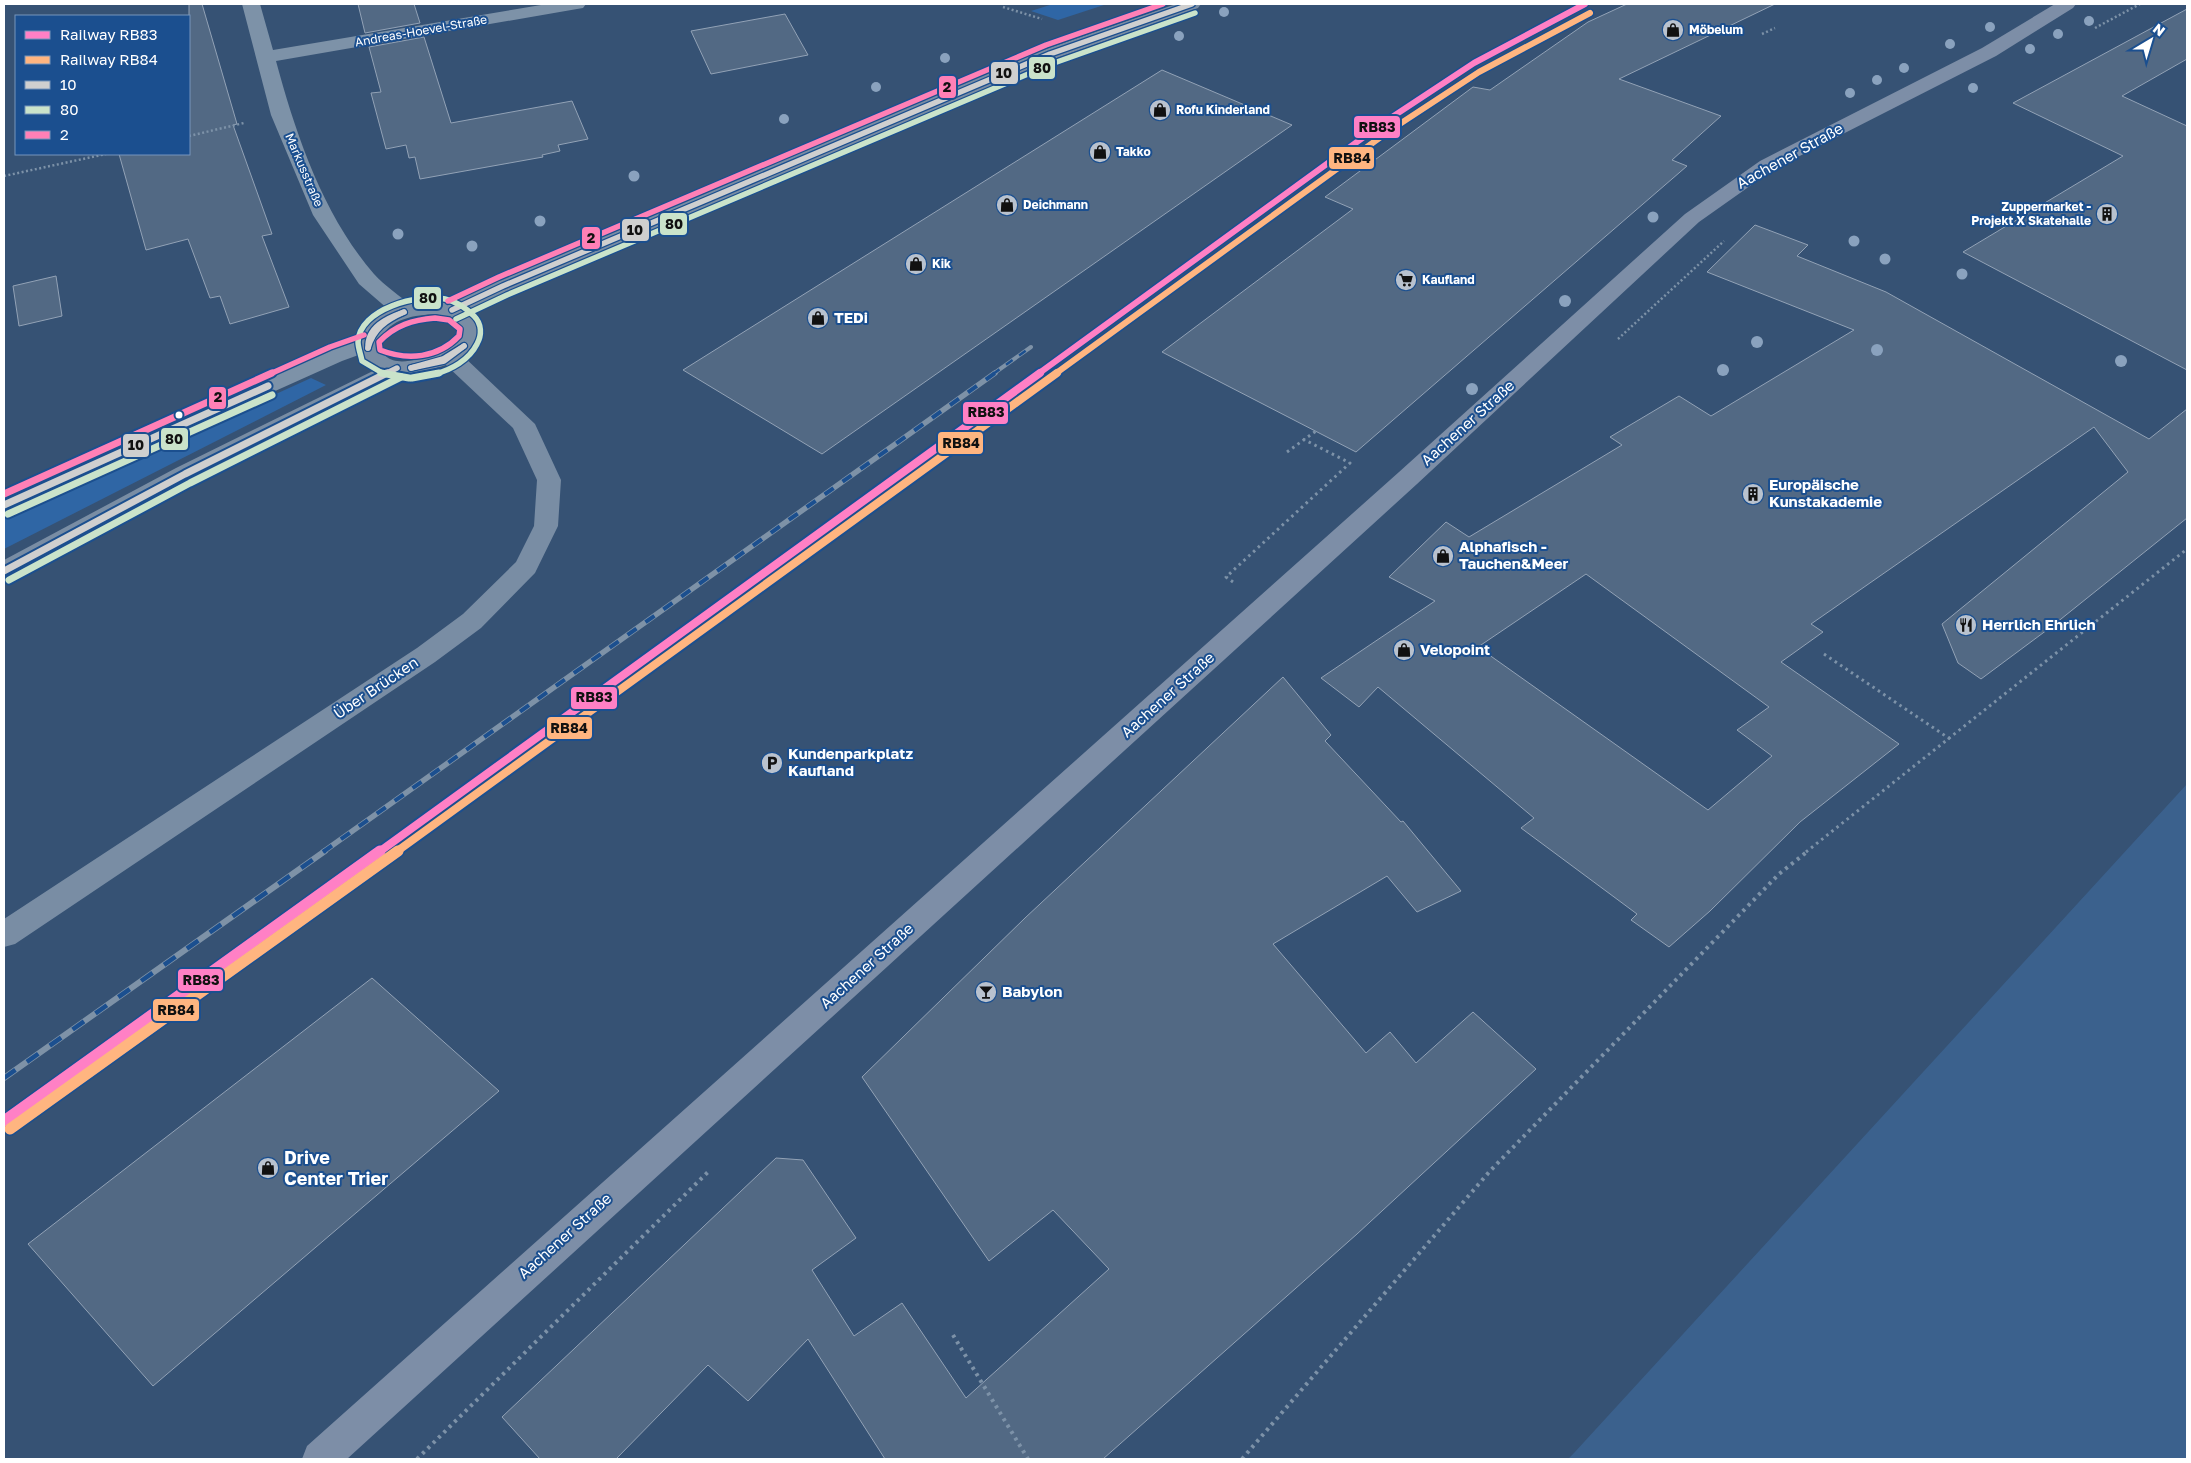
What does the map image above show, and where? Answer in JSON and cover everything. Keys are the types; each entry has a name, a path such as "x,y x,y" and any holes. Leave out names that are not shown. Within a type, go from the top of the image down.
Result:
{"main road":[{"name":"Aachener Straße","path":"320,1459 1401,485 1692,218 1736,185 1767,165 1989,52 2067,4"}],"street":[{"name":"Markusstraße","path":"250,4 281,115 322,216 367,279 404,311"},
{"name":"Andreas-Hoevel-Straße","path":"265,57 577,4"},
{"path":"452,310 503,286 1050,54 1192,4"},
{"path":"438,307 452,310 462,316 468,323 470,331 468,340 450,357 424,366 397,368 381,363 371,355 367,344 370,334 378,325 404,311 438,307"},
{"path":"4,505 334,356 367,344"},
{"name":"Über Brücken","path":"4,935 426,655 472,621 526,568 546,526 549,480 523,424 472,374 450,357"},
{"path":"4,571 185,474 397,368"}],"path":[{"path":"2092,30 2140,4"},
{"path":"1004,7 1050,22"},
{"path":"1762,34 1775,28"},
{"path":"190,136 281,115"},
{"path":"4,176 101,155"},
{"path":"1617,340 1730,236"},
{"path":"1287,452 1316,431"},
{"path":"1238,584 1226,577 1350,463 1303,439"},
{"path":"1242,1459 1490,1170 1779,874 2187,548"},
{"path":"1824,654 1950,739"},
{"path":"417,1459 712,1168"},
{"path":"953,1335 1028,1459"}],"shaded area":[{"path":"1053,4 1107,4 1058,20 1031,11"},
{"path":"311,378 326,385 4,549 4,518"},
{"path":"2187,784 2187,1459 1568,1459 1574,1453"}],"building":[{"path":"189,4 202,4 237,124 233,125 272,234 262,236 289,307 230,324 220,296 210,298 188,239 146,250 119,155 190,155"},
{"path":"358,4 414,4 420,23 365,33"},
{"name":"Kaufland","path":"1627,4 1775,4 1619,79 1721,116 1672,160 1687,166 1356,452 1162,352 1353,209 1325,197 1473,87 1490,90 1588,22"},
{"name":"Zuppermarket - Projekt X Skatehalle","path":"2187,9 2187,59 2122,96 2187,126 2187,370 1963,252 2123,156 2013,103"},
{"path":"785,14 808,55 711,74 691,31"},
{"path":"424,37 451,123 572,101 588,139 558,145 560,151 542,155 543,157 420,179 415,157 409,158 406,145 386,149 371,93 381,92 369,47"},
{"path":"1162,70 1292,125 822,454 683,370"},
{"path":"1755,225 1808,245 1797,256 1886,292 2149,439 2187,409 2187,518 2051,627 1981,679 1958,663 1942,624 2128,472 2094,427 1811,624 1823,632 1781,662 1899,744 1800,822 1710,911 1669,947 1631,920 1637,914 1521,828 1534,818 1378,687 1359,707 1321,678 1435,601 1389,577 1446,522 1469,537 1622,445 1610,437 1679,396 1711,416 1854,330 1707,272","holes":["1586,574 1769,707 1737,730 1772,756 1708,810 1478,647"]},
{"path":"56,276 62,316 19,326 13,286"},
{"path":"1283,677 1331,735 1325,741 1401,822 1403,821 1461,891 1417,912 1387,876 1273,944 1366,1053 1390,1032 1416,1063 1473,1012 1536,1069 1357,1234 1103,1459 885,1459 808,1339 748,1401 708,1365 616,1459 540,1459 502,1417 776,1158 803,1160 856,1238 812,1270 854,1336 902,1303 966,1398 1109,1269 1053,1210 989,1261 862,1077 1025,918"},
{"name":"Drive Center Trier","path":"372,978 499,1091 153,1386 28,1244"}],"railway":[{"path":"993,374 1031,347"},
{"path":"323,852 995,373"},
{"path":"4,1078 325,851"}],"rail line":[{"name":"RB83","path":"4,1121 613,684 1383,123 1474,63 1585,4"},
{"name":"RB84","path":"10,1129 619,692 1389,131 1479,72 1590,13"}],"transit line":[{"name":"2","path":"448,301 499,277 1046,45 1163,4"},
{"name":"10","path":"452,310 503,286 1050,54 1192,4"},
{"name":"80","path":"456,319 507,295 1054,63 1195,13"},
{"name":"80","path":"409,378 383,374 362,361 358,342 364,325 379,312 399,303 422,298 444,299 464,306 480,323 481,334 475,348 462,361 447,370 412,378"},
{"name":"10","path":"368,348 368,341 374,329 385,320 404,312"},
{"name":"10","path":"368,348 373,335 381,325 404,312"},
{"name":"2","path":"435,318 449,320 460,329 459,336 443,349 422,356 411,357 389,354 380,350 379,342 391,331 412,321 435,318"},
{"name":"2","path":"4,494 330,347 364,335"},
{"name":"10","path":"411,368 443,359 464,346"},
{"name":"10","path":"411,368 444,361 464,346"},
{"name":"10","path":"4,571 185,474 397,368"},
{"name":"80","path":"9,580 190,483 401,377"},
{"name":"10","path":"4,505 268,386"},
{"name":"80","path":"8,514 272,395"}],"place":[{"name":"Möbelum","path":"1673,30"},
{"name":"Rofu Kinderland","path":"1160,110"},
{"name":"Takko","path":"1100,152"},
{"name":"Deichmann","path":"1007,205"},
{"name":"Zuppermarket - Projekt X Skatehalle","path":"2107,214"},
{"name":"Kik","path":"916,264"},
{"name":"Kaufland","path":"1406,280"},
{"name":"TEDi","path":"818,318"},
{"name":"Europäische Kunstakademie","path":"1753,494"},
{"name":"Alphafisch - Tauchen&Meer","path":"1443,556"},
{"name":"Herrlich Ehrlich","path":"1966,625"},
{"name":"Velopoint","path":"1404,650"},
{"name":"Kundenparkplatz Kaufland","path":"772,763"},
{"name":"Babylon","path":"986,992"},
{"name":"Drive Center Trier","path":"268,1168"}]}
